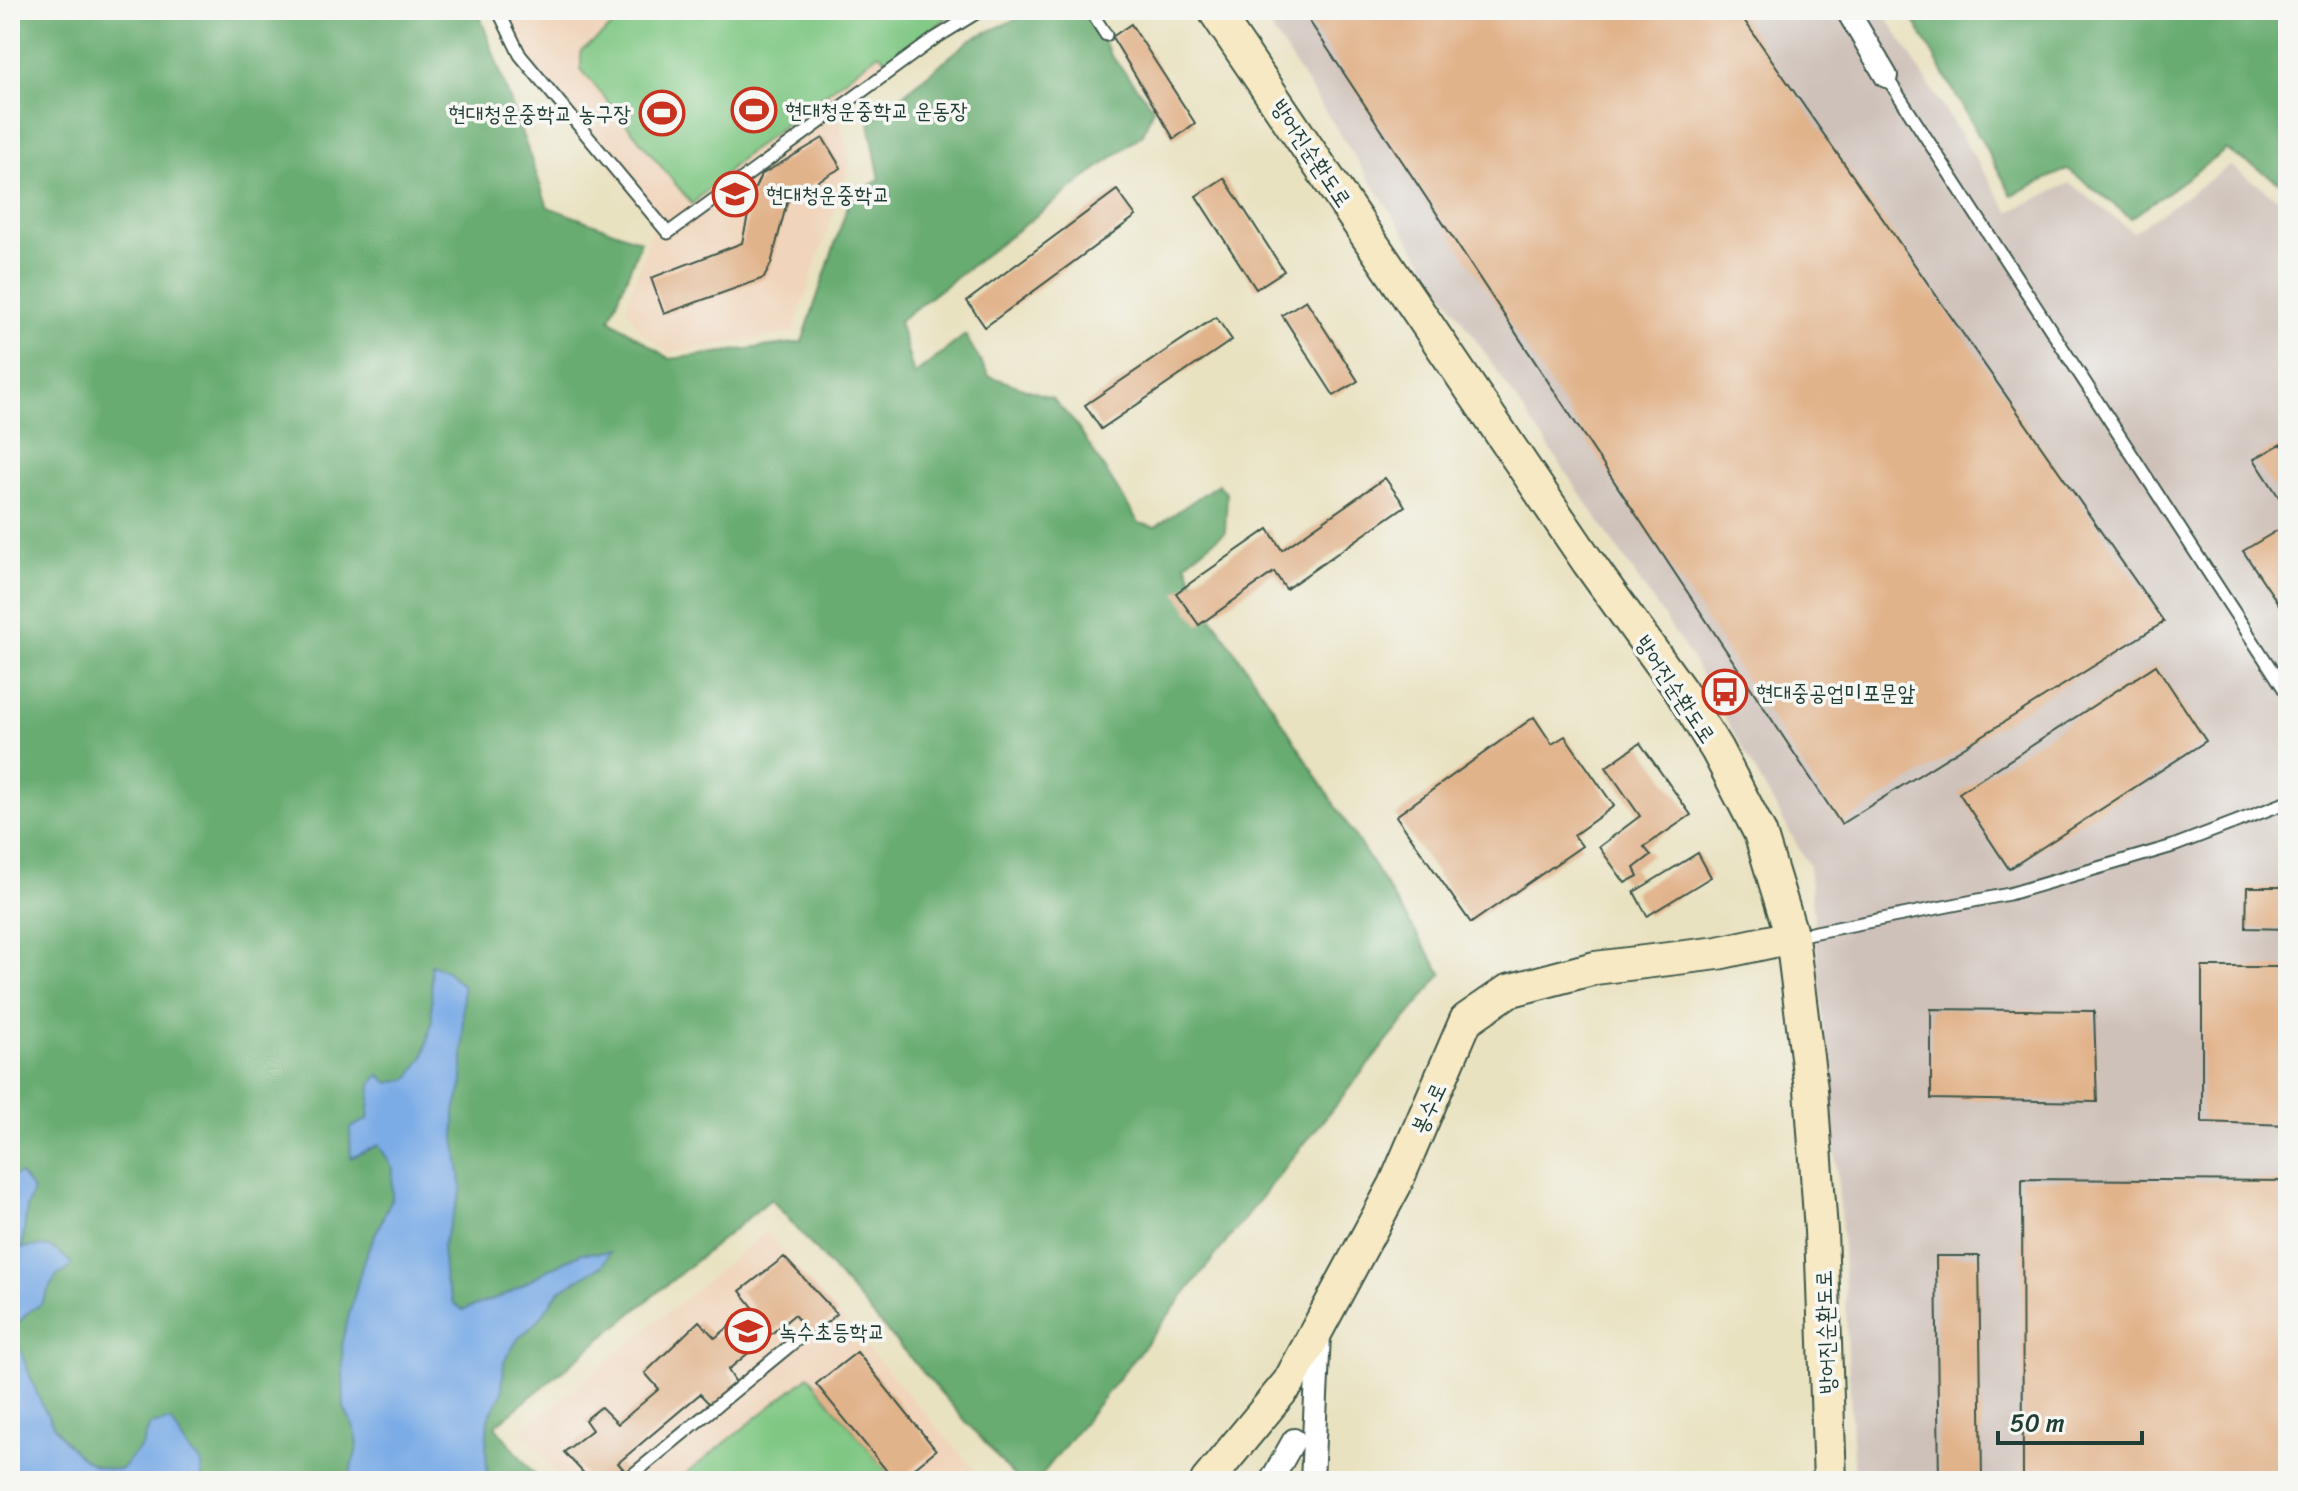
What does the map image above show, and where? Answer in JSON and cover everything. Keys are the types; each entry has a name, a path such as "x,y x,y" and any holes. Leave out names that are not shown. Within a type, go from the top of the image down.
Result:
{"main road":[{"name":"방어진순환도로","path":"1214,10 1588,562 1680,690 1717,750 1760,833 1792,937 1811,1089 1821,1231 1830,1481"},
{"name":"봉수로","path":"1207,1481 1289,1382 1320,1327 1395,1185 1466,1020 1508,991 1595,968 1718,953 1792,937"}],"street":[{"path":"1847,10 1886,76"},
{"path":"1312,1481 1320,1327"},
{"path":"1271,1481 1294,1440"}],"lane":[{"path":"498,10 520,55 668,233 934,39 981,10"},
{"path":"1090,10 1106,35"},
{"path":"1886,76 2288,695"},
{"path":"1792,937 2009,894 2173,846 2288,802"},
{"path":"625,1481 798,1339"}],"shaded area":[{"name":"현대청운중학교","path":"490,10 962,10 834,96 850,164 793,332 669,353 641,332 626,307 654,224"},
{"path":"1259,10 1882,10 2009,212 2070,183 2133,232 2230,166 2288,205 2288,1481 1854,1481 1842,1230 1809,866 1691,657 1440,287"},
{"name":"녹수초등학교","path":"766,1232 984,1481 563,1481 522,1431"}],"green space":[{"path":"10,10 478,10 548,207 641,241 610,319 670,359 802,342 850,199 880,179 869,123 971,39 1028,14 1088,10 1110,54 1153,108 1143,134 899,321 914,375 965,335 989,376 1052,398 1075,423 1139,523 1155,527 1218,484 1227,494 1225,532 1186,563 1202,603 1271,704 1442,974 1037,1481 1018,1481 771,1199 495,1426 540,1481 10,1481"},
{"name":"현대청운중학교 운동장","path":"634,10 956,10 891,64 879,53 744,156 692,204 581,69 581,51"},
{"path":"1908,10 2288,10 2288,187 2226,150 2131,218 2068,169 2012,195"},
{"path":"809,1376 895,1481 677,1481"}],"water":[{"path":"431,964 447,971 463,986 463,1083 455,1111 455,1138 462,1189 442,1247 445,1281 454,1303 463,1310 507,1294 582,1253 610,1252 603,1265 559,1291 539,1320 518,1339 504,1362 502,1393 488,1419 488,1481 348,1481 358,1444 344,1408 342,1341 364,1259 392,1198 393,1169 379,1145 351,1158 350,1128 368,1119 371,1085 379,1075 389,1083 408,1079 424,1056 432,1021"},
{"path":"20,1174 33,1190 27,1207 22,1248 50,1247 72,1264 67,1271 57,1275 41,1304 27,1313 13,1329 34,1386 53,1425 79,1455 98,1467 120,1470 142,1446 150,1425 171,1421 189,1451 200,1461 202,1481 10,1481 10,1176"}],"building":[{"path":"1302,10 1737,10 2164,622 1841,824"},
{"path":"1131,24 1195,123 1174,139 1112,37"},
{"path":"823,138 841,168 795,194 787,202 771,264 764,278 664,314 651,278 742,243 753,192 761,175"},
{"path":"1224,178 1284,271 1256,289 1196,196"},
{"path":"1117,190 1136,216 985,327 967,301"},
{"path":"1306,300 1358,381 1334,396 1282,315"},
{"path":"1216,317 1232,340 1101,429 1085,405"},
{"path":"2281,444 2288,453 2288,511 2254,459"},
{"path":"1385,478 1405,506 1286,589 1274,572 1199,625 1176,593 1268,529 1282,550"},
{"path":"2288,524 2288,618 2243,551"},
{"path":"2156,665 2206,741 2009,869 1959,793"},
{"path":"1534,717 1552,744 1565,736 1614,806 1574,835 1582,846 1471,923 1396,816"},
{"path":"1640,743 1691,815 1644,847 1651,855 1634,868 1638,876 1625,883 1599,847 1640,816 1606,767"},
{"path":"1698,853 1711,877 1647,916 1634,892"},
{"path":"2247,887 2288,887 2288,929 2246,928"},
{"path":"2202,967 2288,967 2288,1125 2202,1122"},
{"path":"1931,1009 2094,1011 2097,1102 1931,1099"},
{"path":"2022,1179 2288,1181 2288,1481 2023,1481"},
{"path":"1936,1256 1979,1256 1982,1481 1939,1481"},
{"path":"784,1257 837,1314 812,1335 794,1315 728,1370 740,1389 715,1410 700,1394 618,1463 625,1471 613,1481 591,1481 564,1452 592,1430 585,1420 601,1407 618,1424 659,1389 645,1373 699,1321 715,1338 753,1307 740,1291"},
{"path":"857,1352 936,1450 898,1481 816,1384"}],"place":[{"name":"현대청운중학교 운동장","path":"754,110"},
{"name":"현대청운중학교 농구장","path":"662,113"},
{"name":"현대청운중학교","path":"735,194"},
{"name":"현대중공업미포문앞","path":"1725,692"},
{"name":"녹수초등학교","path":"748,1331"}]}
